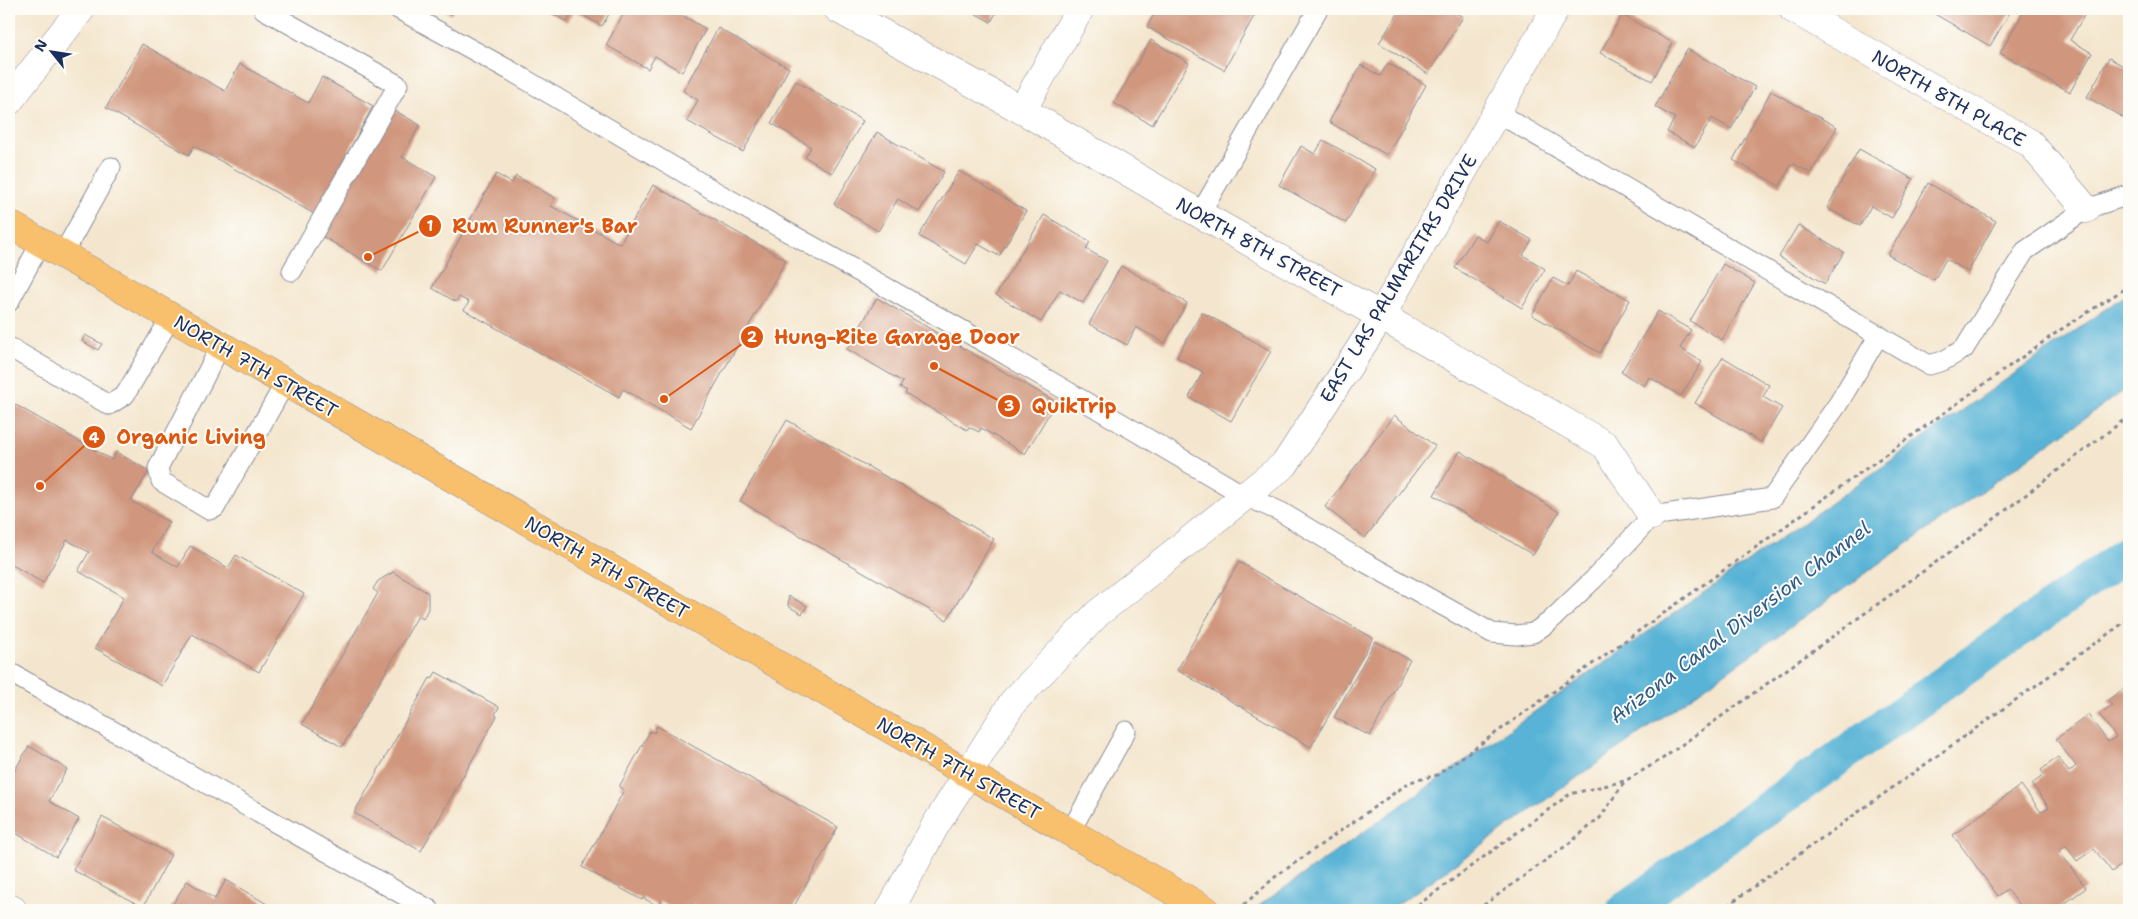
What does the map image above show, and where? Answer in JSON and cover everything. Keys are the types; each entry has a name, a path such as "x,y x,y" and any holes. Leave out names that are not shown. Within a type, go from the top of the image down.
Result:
{"main road":[{"name":"NORTH 7TH STREET","path":"9,224 1206,910"}],"street":[{"path":"9,101 81,9"},
{"path":"1022,110 1080,9"},
{"name":"EAST LAS PALMARITAS DRIVE","path":"890,910 929,837 1012,702 1097,614 1285,464 1381,316 1555,9"},
{"name":"NORTH 8TH PLACE","path":"1793,9 2030,143 2086,209"},
{"name":"NORTH 8TH STREET","path":"846,11 1605,445 1652,516"},
{"path":"9,908 13,910"}],"lane":[{"path":"263,9 398,85 292,271"},
{"path":"398,9 511,71 718,193 989,345 1245,496 1281,512 1359,559 1492,633 1516,635 1533,633 1549,622 1594,579 1652,516 1772,498 1838,404 1879,335"},
{"path":"1200,214 1318,9"},
{"path":"1496,112 1929,365 1942,361 1964,349 2025,251 2086,209 2129,195"},
{"path":"9,302 52,248 111,167"},
{"path":"9,348 109,405 125,395 171,317"},
{"path":"221,345 158,468 161,481 209,510 215,508 286,382"},
{"path":"9,672 430,910"},
{"path":"1070,832 1126,731"}],"path":[{"path":"1238,910 1275,877 1410,782 1437,774 2060,330 2129,286"},
{"path":"1411,910 1570,794 1626,781 1662,759 1964,542 2129,416"},
{"path":"1721,910 2129,619"},
{"path":"1477,910 1567,845 1600,818 1626,781"}],"water":[{"name":"Arizona Canal Diversion Channel","path":"2129,293 2129,387 1434,879 1389,910 1253,910"}],"building":[{"path":"441,9 454,9 451,15"},
{"path":"544,9 612,9 602,26 574,10 567,22"},
{"path":"626,9 671,9 706,29 682,72 655,56 648,69 606,45"},
{"path":"967,9 998,9 991,22"},
{"path":"1157,9 1258,9 1224,70 1147,27"},
{"path":"1401,9 1449,9 1463,17 1428,74 1379,43"},
{"path":"1926,9 2012,9 1990,46"},
{"path":"2025,9 2075,9 2085,14 2070,40 2092,53 2070,92 2000,53"},
{"path":"1622,15 1673,43 1652,81 1600,53"},
{"path":"718,28 789,68 743,152 687,121 698,100 683,91"},
{"path":"1151,40 1189,63 1152,125 1114,103"},
{"path":"142,44 225,91 240,64 308,103 322,77 373,106 345,158 351,161 316,215 194,146 189,155 106,108"},
{"path":"1687,49 1755,87 1731,129 1712,118 1695,147 1667,132 1675,118 1655,107"},
{"path":"2109,58 2129,69 2129,121 2087,97"},
{"path":"1388,63 1426,85 1387,155 1329,122 1361,65 1380,76"},
{"path":"796,81 863,121 832,173 805,157 811,147 771,123"},
{"path":"1771,91 1837,127 1811,173 1792,163 1780,186 1733,160"},
{"path":"392,109 420,125 402,157 436,177 382,271 320,235"},
{"path":"877,132 944,172 919,212 898,199 878,231 834,204"},
{"path":"1323,140 1375,169 1346,223 1279,185 1301,146 1315,154"},
{"path":"1859,149 1913,179 1892,218 1871,206 1860,226 1827,208"},
{"path":"959,171 1026,211 999,256 978,244 966,264 919,236"},
{"path":"496,174 512,183 516,176 555,198 551,206 620,244 653,185 786,260 691,428 623,389 619,397 464,310 469,302 459,297 456,302 432,288"},
{"path":"1928,183 1996,221 1968,272 1946,259 1934,280 1888,255"},
{"path":"1044,215 1090,242 1086,249 1107,261 1083,303 1060,290 1041,322 996,295"},
{"path":"1499,221 1532,240 1523,255 1545,269 1522,308 1455,268 1475,235 1487,242"},
{"path":"1798,225 1844,252 1825,284 1779,257"},
{"path":"1723,264 1755,283 1722,340 1690,321"},
{"path":"1121,266 1187,303 1165,343 1136,327 1127,345 1089,324"},
{"path":"1576,271 1630,300 1600,353 1532,315 1553,278 1568,286"},
{"path":"877,298 1056,402 1025,454 981,428 979,432 969,427 967,430 905,393 907,391 900,387 903,382 847,349"},
{"path":"1658,311 1691,330 1680,348 1702,362 1681,396 1649,377 1644,386 1621,372"},
{"path":"1202,312 1271,351 1231,421 1189,397 1203,372 1177,357"},
{"path":"85,335 102,344 98,350 82,341"},
{"path":"1723,357 1769,385 1763,397 1782,408 1761,442 1695,403"},
{"path":"9,401 112,460 116,452 149,471 131,501 169,522 152,552 178,567 190,546 228,568 236,555 304,594 259,672 192,634 162,686 95,648 124,597 78,571 89,552 67,540 43,583 9,563"},
{"path":"1394,415 1435,446 1365,538 1325,507"},
{"path":"787,420 994,539 947,620 740,501"},
{"path":"1460,451 1559,512 1533,555 1434,495"},
{"path":"1239,562 1373,638 1311,747 1177,670"},
{"path":"393,572 428,593 428,609 423,619 418,616 342,747 302,724 378,593 373,589 378,581"},
{"path":"789,596 807,606 802,614 788,606"},
{"path":"1375,641 1410,660 1370,736 1334,717"},
{"path":"436,672 499,707 495,715 497,716 421,851 354,813 430,678 432,679"},
{"path":"2125,688 2129,693 2129,779 2127,780 2129,783 2129,859 2112,872 2094,849 2077,861 2066,846 2059,851 2086,888 2056,910 2023,910 2007,889 1998,896 1953,835 2021,785 2041,812 2049,807 2032,784 2044,775 2041,770 2058,757 2069,772 2076,766 2056,739 2088,715 2108,742 2116,737 2099,714 2112,705 2108,700"},
{"path":"657,726 838,827 792,910 703,910 692,904 689,910 676,910 660,901 658,906 643,898 642,900 582,867 624,790 619,787 650,731 654,733"},
{"path":"29,746 67,769 49,801 79,819 56,857 9,829 9,780"},
{"path":"102,817 171,855 143,907 73,870"},
{"path":"226,880 267,904 264,910 169,910 187,881 215,899"}],"waterway":[{"path":"1624,910 2129,552"}],"place":[{"name":"Rum Runner's Bar","path":"368,257"},
{"name":"QuikTrip","path":"934,366"},
{"name":"Hung-Rite Garage Door","path":"664,399"},
{"name":"Organic Living","path":"40,486"}]}
